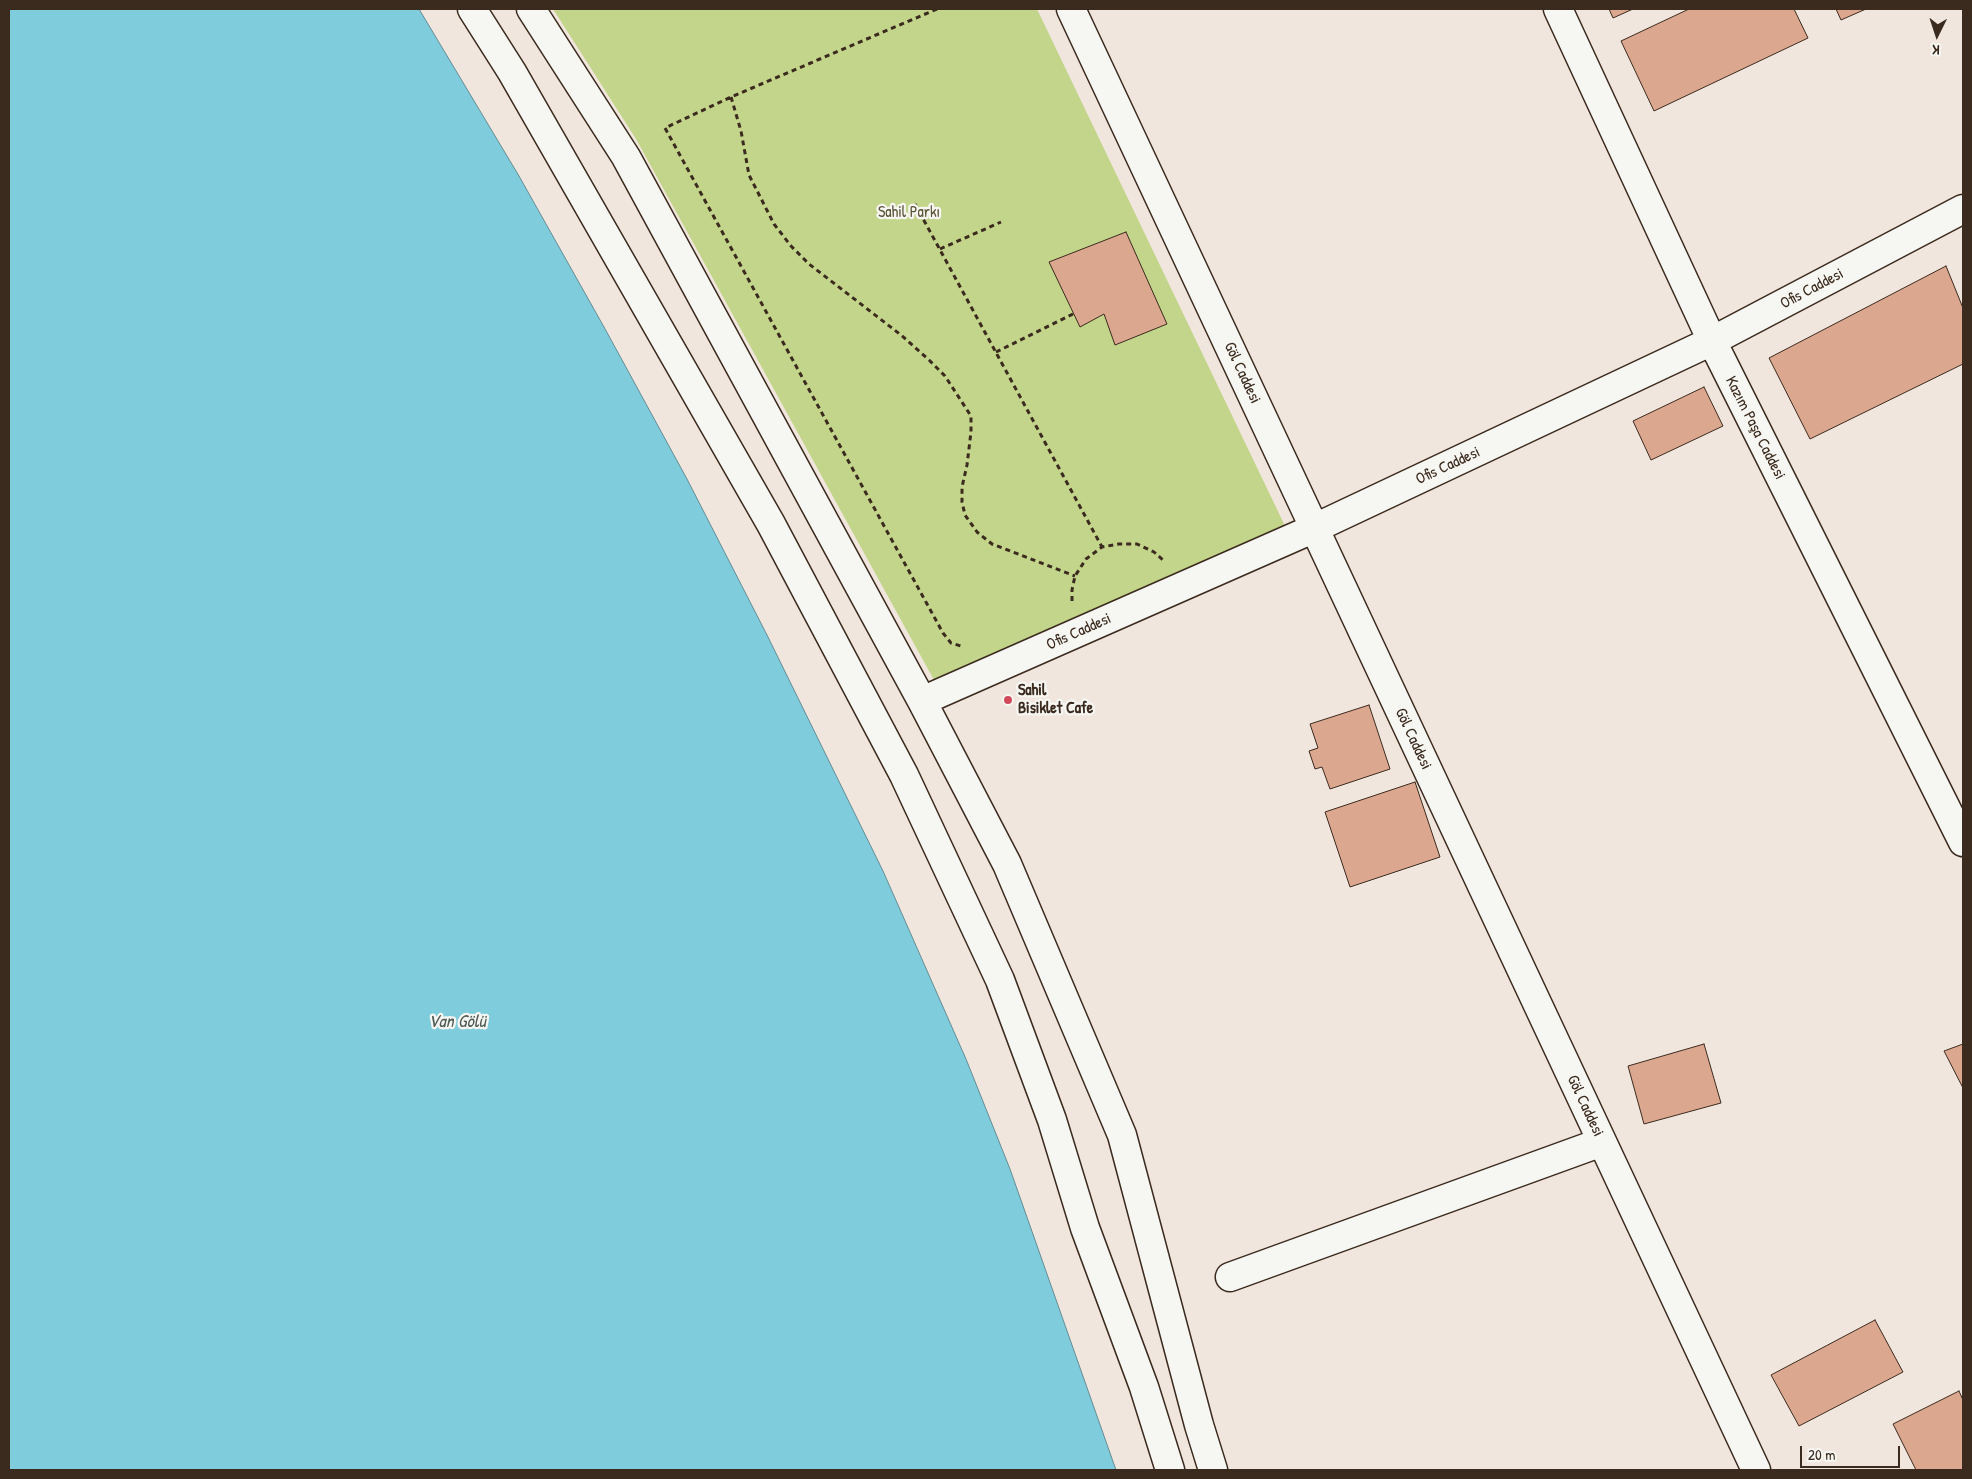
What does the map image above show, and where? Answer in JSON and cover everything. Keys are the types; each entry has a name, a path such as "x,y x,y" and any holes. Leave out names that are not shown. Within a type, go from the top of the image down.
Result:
{"street":[{"path":"472,9 512,72 771,524 904,775 1000,980 1052,1120 1085,1228 1144,1387 1170,1470"},
{"path":"531,9 626,157 922,701 1007,864 1122,1135 1199,1425 1213,1470"},
{"name":"Göl Caddesi","path":"1071,9 1756,1470"},
{"name":"Kazım Paşa Caddesi","path":"1558,9 1712,342 1963,842"},
{"name":"Ofis Caddesi","path":"922,701 1314,528 1712,342 1963,209"},
{"path":"1230,1277 1602,1142"}],"path":[{"path":"937,9 730,96 665,128 942,632 952,643 960,647 966,646"},
{"path":"730,96 741,132 749,175 774,224 791,246 809,264 901,335 929,360 945,376 971,416 972,432 962,487 962,502 965,516 977,532 992,544 1075,576"},
{"path":"915,204 1102,548"},
{"path":"940,250 1001,222"},
{"path":"996,352 1074,314"},
{"path":"1084,630 1072,605 1072,590 1075,576 1086,559 1102,548 1128,543 1137,544 1154,552 1168,566 1178,589"}],"green space":[{"name":"Sahil Parkı","path":"553,9 1037,9 1286,528 934,680 636,139"}],"water":[{"name":"Van Gölü","path":"9,9 419,9 519,176 687,479 767,635 883,871 966,1059 1010,1169 1116,1470 9,1470"}],"building":[{"path":"1609,9 1633,9 1613,18"},
{"path":"1689,9 1794,9 1808,38 1654,111 1621,41"},
{"path":"1836,9 1866,9 1841,20"},
{"path":"1126,232 1167,324 1115,345 1104,314 1080,327 1049,262"},
{"path":"1946,266 1963,308 1963,364 1810,439 1769,358"},
{"path":"1704,387 1723,426 1651,460 1633,421"},
{"path":"1369,705 1390,769 1330,789 1322,767 1315,769 1309,751 1318,748 1310,724"},
{"path":"1415,782 1440,857 1350,887 1325,812"},
{"path":"1704,1044 1721,1103 1644,1124 1628,1066"},
{"path":"1963,1044 1963,1088 1944,1051"},
{"path":"1875,1320 1903,1372 1799,1426 1771,1375"},
{"path":"1959,1391 1963,1400 1963,1470 1916,1470 1893,1424"}],"place":[{"name":"Sahil Bisiklet Cafe","path":"1008,700"}]}
